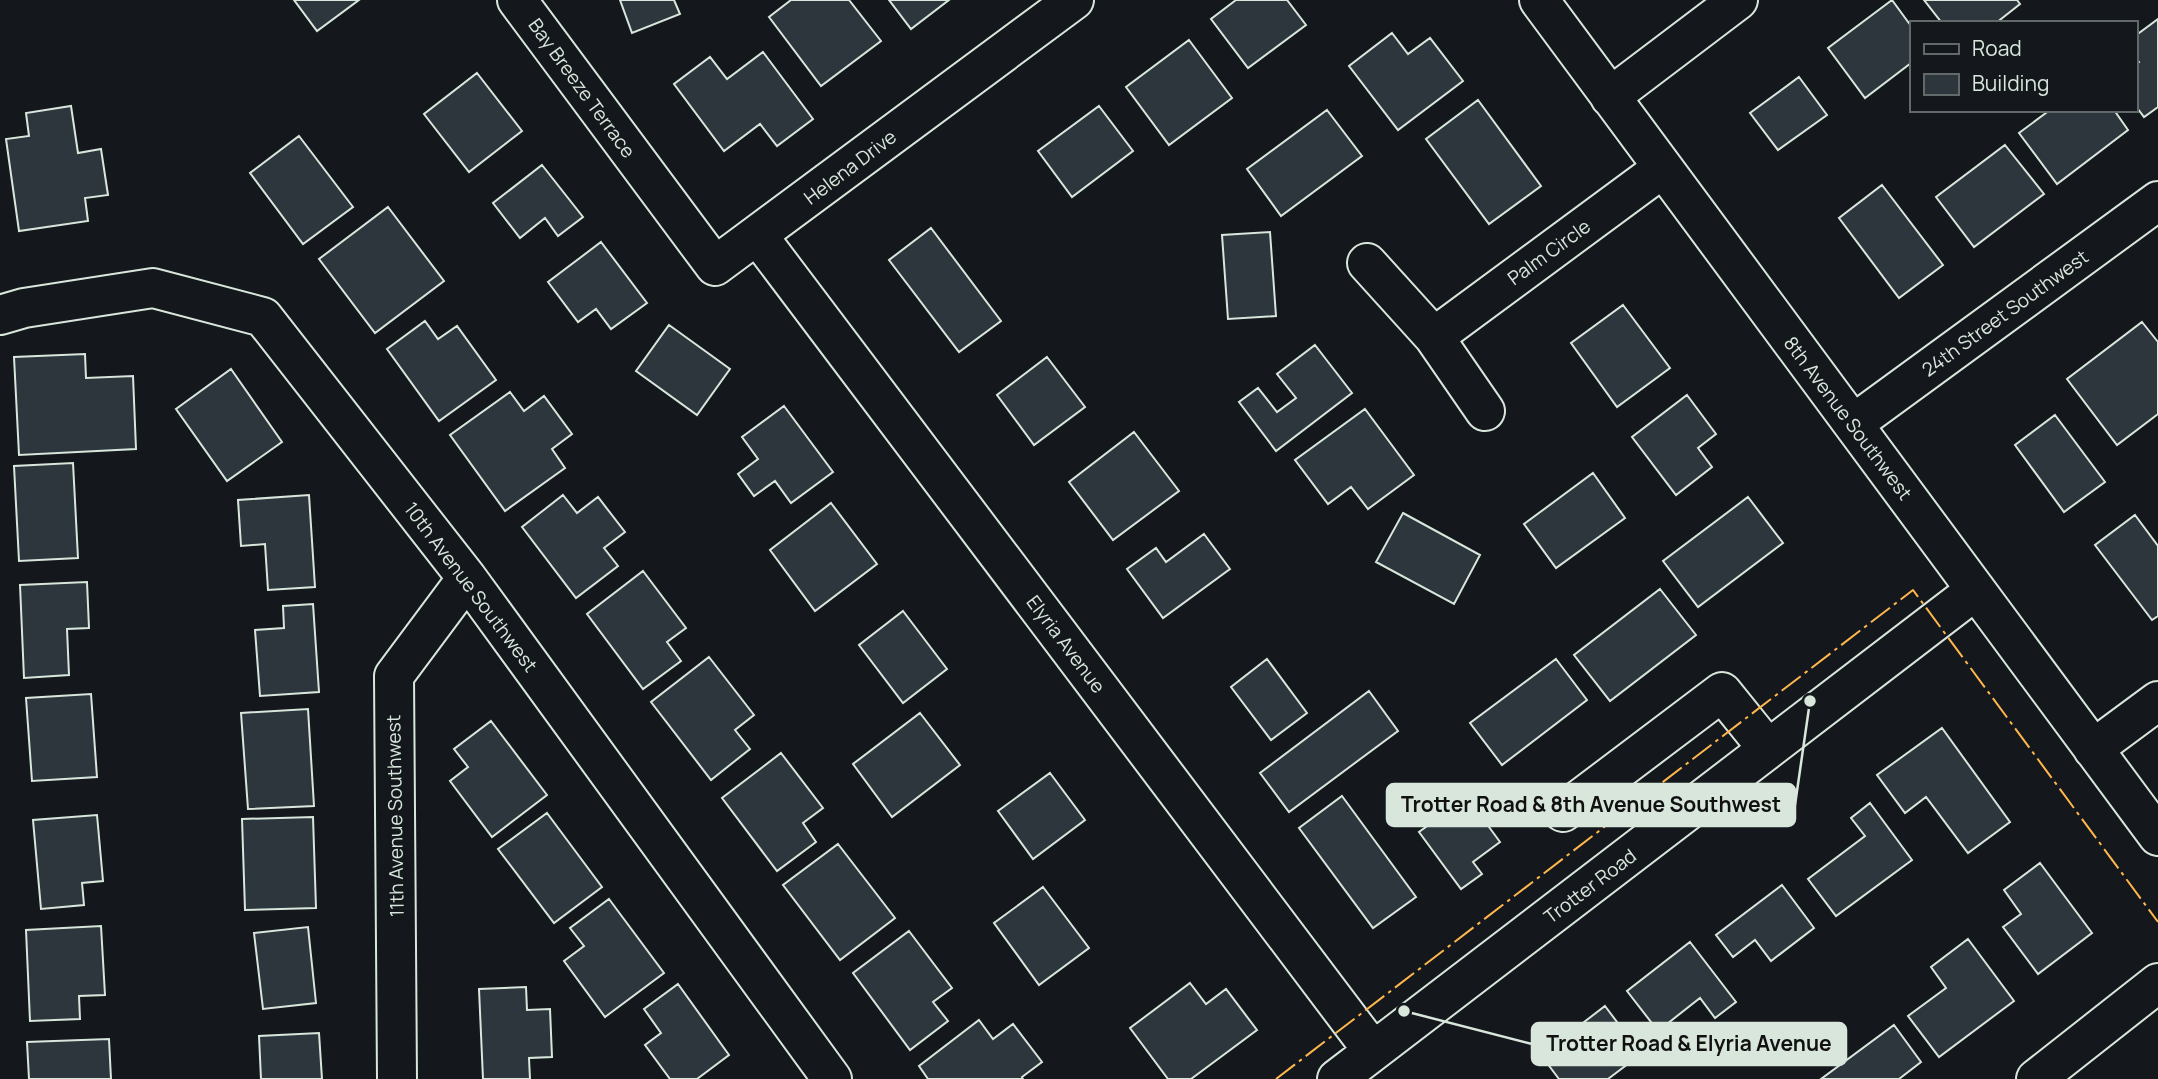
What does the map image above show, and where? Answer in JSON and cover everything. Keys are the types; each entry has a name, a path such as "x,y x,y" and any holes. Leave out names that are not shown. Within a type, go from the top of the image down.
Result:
{"street":[{"name":"Bay Breeze Terrace","path":"517,0 647,176"},
{"name":"Helena Drive","path":"647,176 715,266 1074,0"},
{"name":"8th Avenue Southwest","path":"1539,0 2158,836"},
{"path":"1610,97 1738,0"},
{"name":"Palm Circle","path":"1434,337 1663,168"},
{"name":"24th Street Southwest","path":"1853,424 2158,201"},
{"name":"Elyria Avenue","path":"758,236 1373,1051"},
{"path":"1367,263 1434,337 1485,411"},
{"name":"10th Avenue Southwest","path":"0,315 24,308 153,288 263,317 467,578 832,1079"},
{"name":"11th Avenue Southwest","path":"397,1079 394,676 467,578"},
{"name":"Trotter Road","path":"1337,1079 1976,590"},
{"path":"1563,812 1722,692 1768,749"},
{"path":"2093,749 2158,701"},
{"path":"2036,1079 2158,983"}],"building":[{"path":"294,0 359,0 317,31"},
{"path":"620,0 674,0 680,14 632,33"},
{"path":"791,0 849,0 881,41 821,86 769,17"},
{"path":"889,0 949,0 911,29"},
{"path":"1236,0 1287,0 1306,25 1248,68 1211,19"},
{"path":"1892,0 1910,25 1910,64 1865,98 1828,48"},
{"path":"1924,0 2017,0 2020,4 1999,21 1940,21"},
{"path":"2158,19 2158,107 2144,117 2137,108 2137,35"},
{"path":"1392,33 1408,54 1430,38 1463,81 1398,130 1349,66"},
{"path":"1189,40 1232,98 1169,145 1126,87"},
{"path":"763,52 813,119 777,146 760,124 724,151 674,84 710,57 727,79"},
{"path":"477,73 522,131 469,172 424,114"},
{"path":"1799,77 1827,115 1778,150 1750,113"},
{"path":"1478,100 1541,186 1489,224 1426,139"},
{"path":"71,106 78,153 101,149 108,195 85,198 88,221 19,231 6,139 29,136 26,113"},
{"path":"1099,106 1133,151 1072,197 1038,151"},
{"path":"1327,110 1362,156 1281,216 1247,169"},
{"path":"2047,112 2115,112 2128,130 2057,184 2019,133"},
{"path":"299,136 353,207 303,244 250,173"},
{"path":"2005,145 2044,194 1974,247 1936,197"},
{"path":"542,165 583,217 558,236 545,218 520,238 493,203"},
{"path":"1882,185 1943,265 1899,298 1839,218"},
{"path":"388,207 444,281 375,333 319,259"},
{"path":"931,228 1001,321 959,352 889,260"},
{"path":"1270,232 1276,316 1228,319 1222,235"},
{"path":"601,242 647,303 611,329 596,309 578,322 548,282"},
{"path":"1623,305 1670,368 1617,407 1571,343"},
{"path":"425,321 438,339 457,326 496,380 439,421 387,349"},
{"path":"2142,322 2158,342 2158,414 2117,445 2067,379"},
{"path":"669,325 730,369 697,415 636,371"},
{"path":"1315,345 1352,393 1276,451 1239,402 1258,388 1277,412 1296,398 1277,374"},
{"path":"85,354 86,378 133,376 136,449 19,455 14,357"},
{"path":"1047,357 1085,407 1034,445 997,395"},
{"path":"231,369 282,442 227,481 176,409"},
{"path":"510,392 524,411 544,396 572,434 552,449 565,468 505,511 450,435"},
{"path":"1687,395 1716,434 1698,448 1712,467 1676,495 1632,437"},
{"path":"784,406 833,472 791,503 775,481 754,496 738,474 758,459 742,437"},
{"path":"1365,409 1414,475 1368,509 1351,487 1328,504 1295,460"},
{"path":"2055,415 2105,482 2064,512 2015,445"},
{"path":"1134,432 1179,491 1113,540 1069,482"},
{"path":"73,463 78,558 19,561 14,466"},
{"path":"1593,473 1625,518 1556,568 1524,524"},
{"path":"309,495 315,587 268,590 265,544 241,546 238,500"},
{"path":"563,495 577,513 598,497 625,532 604,548 618,566 576,598 522,527"},
{"path":"1748,497 1783,543 1698,607 1663,561"},
{"path":"831,503 877,564 815,611 770,550"},
{"path":"1403,513 1480,555 1454,604 1376,562"},
{"path":"2135,515 2158,546 2158,616 2152,620 2095,545"},
{"path":"1204,534 1230,569 1163,618 1127,569 1156,548 1166,562"},
{"path":"643,571 686,628 667,642 681,661 643,689 587,614"},
{"path":"87,582 89,628 67,629 69,675 24,678 20,585"},
{"path":"1660,589 1696,635 1610,701 1574,655"},
{"path":"313,604 319,692 260,696 255,630 284,628 283,606"},
{"path":"903,611 947,669 903,703 859,645"},
{"path":"709,657 754,715 735,730 750,749 711,780 651,702"},
{"path":"1267,659 1307,713 1271,740 1231,687"},
{"path":"1556,659 1587,700 1502,765 1470,723"},
{"path":"1369,691 1398,731 1289,812 1260,773"},
{"path":"91,694 97,777 32,781 26,698"},
{"path":"308,709 314,806 248,809 241,713"},
{"path":"920,713 960,765 892,817 853,764"},
{"path":"491,721 547,795 492,837 450,781 468,767 454,749"},
{"path":"1942,728 2010,822 1968,853 1926,797 1905,813 1877,775"},
{"path":"781,753 823,808 803,823 816,842 777,871 722,798"},
{"path":"1050,773 1085,820 1033,859 998,811"},
{"path":"1342,796 1416,897 1373,928 1299,828"},
{"path":"1467,797 1500,842 1473,862 1482,874 1461,889 1419,832"},
{"path":"1870,803 1912,860 1836,916 1808,879 1865,836 1851,818"},
{"path":"547,813 602,887 554,923 498,849"},
{"path":"97,815 103,881 82,883 84,905 41,909 33,820"},
{"path":"313,817 316,908 245,910 242,819"},
{"path":"838,844 895,918 840,960 783,885"},
{"path":"2040,863 2092,933 2038,974 2003,927 2021,914 2004,890"},
{"path":"1782,885 1814,928 1771,961 1755,940 1733,957 1716,935"},
{"path":"1043,887 1089,948 1039,985 994,923"},
{"path":"609,899 664,973 605,1017 564,961 584,946 570,928"},
{"path":"101,926 105,995 79,996 80,1019 30,1021 26,930"},
{"path":"308,927 316,1003 263,1009 254,933"},
{"path":"909,931 952,988 933,1002 948,1021 910,1050 853,973"},
{"path":"1968,939 2014,1001 1939,1057 1908,1016 1946,988 1931,967"},
{"path":"1690,942 1736,1002 1715,1018 1700,998 1658,1031 1627,991"},
{"path":"1190,983 1206,1004 1226,989 1257,1030 1191,1079 1168,1079 1130,1028"},
{"path":"678,984 729,1055 697,1079 670,1079 645,1045 661,1033 644,1009"},
{"path":"526,987 527,1010 550,1009 552,1057 529,1058 530,1079 483,1079 479,989"},
{"path":"1605,1006 1641,1054 1608,1079 1559,1079 1541,1055"},
{"path":"979,1020 993,1039 1013,1024 1042,1062 1022,1077 1023,1079 928,1079 919,1066"},
{"path":"1894,1025 1921,1062 1899,1079 1821,1079"},
{"path":"319,1033 322,1079 261,1079 259,1036"},
{"path":"109,1039 111,1079 29,1079 27,1042"}],"power":[{"path":"1276,1079 1913,590 2158,922"}],"place":[{"name":"Trotter Road & 8th Avenue Southwest","path":"1810,701"},
{"name":"Trotter Road & Elyria Avenue","path":"1404,1011"}]}
